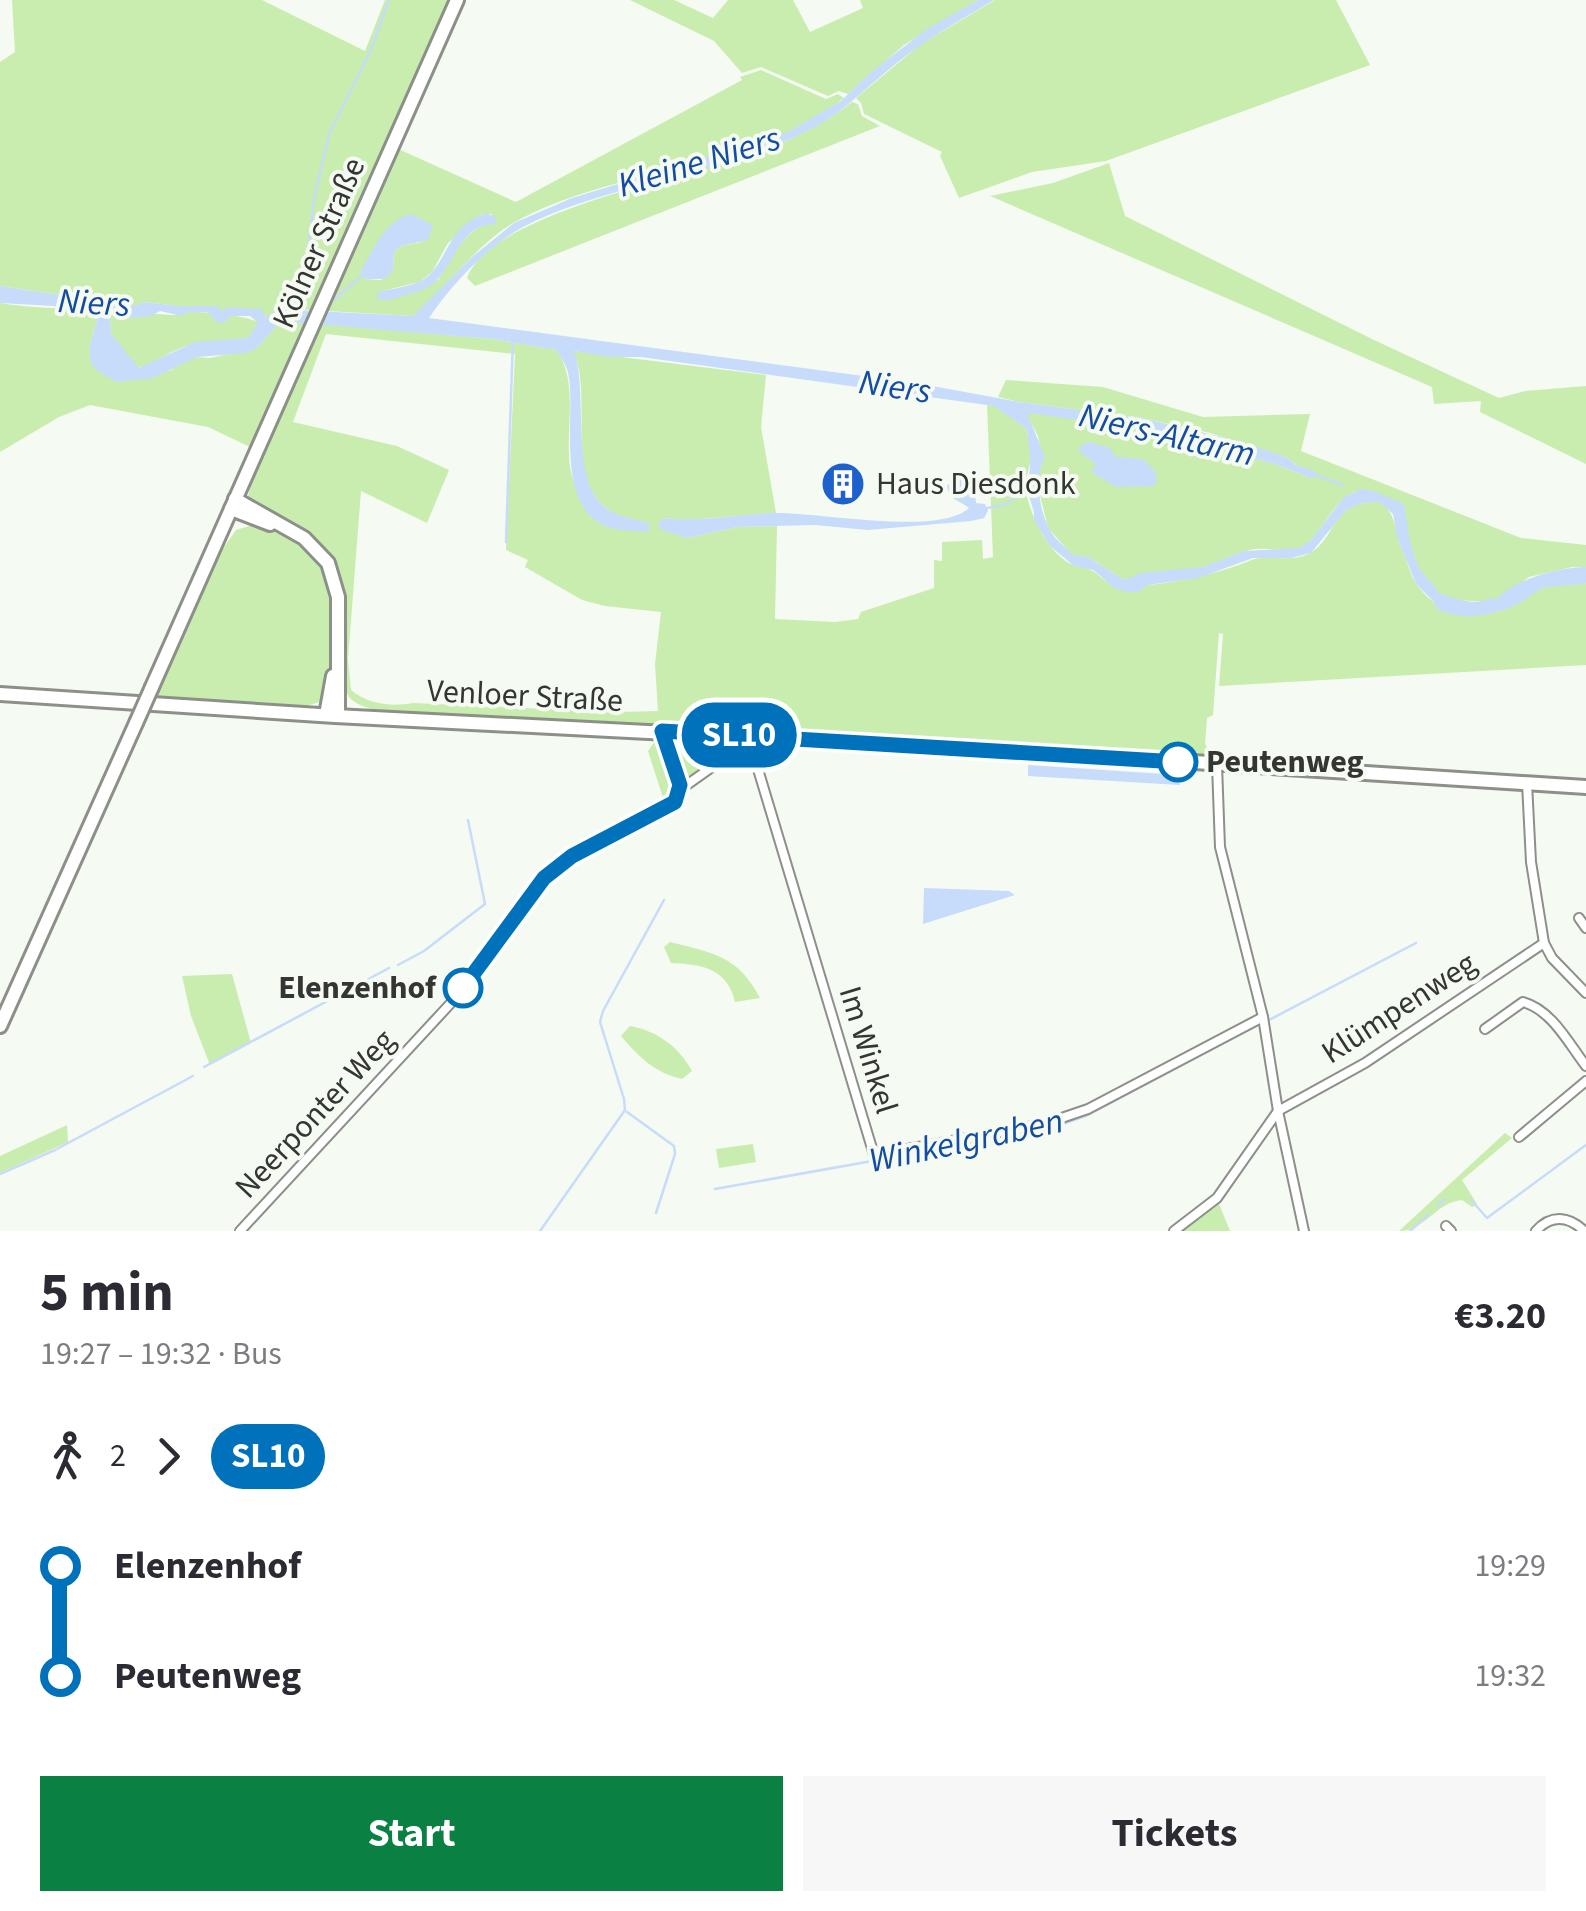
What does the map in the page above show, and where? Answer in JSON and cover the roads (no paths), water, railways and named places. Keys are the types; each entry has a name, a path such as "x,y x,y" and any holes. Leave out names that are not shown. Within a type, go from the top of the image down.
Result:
{"main road":[{"name":"Kölner Straße","path":"0,1026 457,0"},
{"path":"233,504 254,519 294,532"},
{"path":"233,504 314,545 333,574 339,609 332,715"},
{"path":"216,543 236,525 254,519"},
{"path":"332,715 340,692 336,658"},
{"path":"340,692 366,717"},
{"name":"Venloer Straße","path":"0,694 1586,787"}],"street":[{"path":"662,731 680,785"},
{"name":"Im Winkel","path":"680,785 688,784 736,750 754,756 874,1155 1044,1124 1088,1109 1264,1017"},
{"path":"1217,765 1220,847 1264,1017 1278,1111 1304,1231"},
{"path":"1527,784 1531,862 1544,943 1552,958 1586,993"},
{"name":"Neerponter Weg","path":"240,1231 450,1004 544,878 572,856 675,802 680,785"},
{"path":"1580,918 1586,928"},
{"name":"Klümpenweg","path":"1278,1111 1365,1063 1544,943"},
{"name":"Klümpenweg","path":"1485,1029 1523,1002 1535,1005 1586,1066"},
{"path":"1518,1136 1586,1081"},
{"path":"1174,1231 1217,1198 1278,1111"},
{"path":"1536,1231 1561,1218 1584,1231"}],"water":[{"path":"978,0 994,0 921,45 815,127 747,156 569,207 519,229 476,263 429,318 916,383 1141,418 1239,441 1317,472 1313,479 1170,434 1030,413 1045,457 1039,494 1050,530 1073,555 1088,557 1124,580 1140,573 1203,567 1244,551 1299,548 1310,541 1345,496 1361,489 1404,504 1415,558 1425,576 1444,595 1465,601 1492,597 1495,601 1524,581 1549,572 1586,567 1586,583 1543,588 1520,603 1489,614 1447,613 1437,609 1416,584 1397,537 1393,514 1379,502 1362,503 1346,510 1311,553 1291,558 1253,558 1198,578 1147,585 1138,592 1128,592 1116,589 1093,570 1074,566 1050,546 1034,520 1026,487 1030,466 1027,429 994,406 574,351 583,457 594,494 615,513 649,523 649,532 614,529 588,514 579,498 571,458 568,374 556,350 493,339 288,322 278,324 257,348 247,353 197,357 153,378 116,382 90,362 90,344 98,317 92,311 68,312 54,306 0,303 0,286 134,306 144,302 218,306 221,311 229,307 262,309 266,318 276,309 413,316 472,257 514,223 572,198 788,132 841,101 927,29","holes":["109,308 115,309 120,319 151,316 160,311 182,316 188,312 207,312 217,322 223,323 231,316 250,316 258,323 248,338 195,342 139,368 111,334"]},
{"path":"486,213 496,217 495,224 483,226 466,238 432,284 391,300 376,298 379,292 427,277 458,231"},
{"path":"411,214 433,225 428,240 401,246 394,252 393,271 384,279 365,279 360,272 381,237 394,223"},
{"path":"1090,442 1110,448 1116,457 1143,459 1155,471 1157,481 1153,486 1116,487 1091,472 1096,465 1078,450"},
{"path":"973,472 976,503 985,504 988,511 984,518 971,521 868,530 815,525 737,527 687,538 659,529 664,518 772,513 931,521 969,508 953,498 947,486 958,473"},
{"path":"1028,765 1178,775 1180,785 1028,776"},
{"path":"924,888 1009,891 1015,895 923,924"}],"waterway":[{"path":"301,312 314,199 329,134 370,52 389,0"},
{"path":"330,303 363,275"},
{"path":"506,542 513,338"},
{"path":"1315,475 1343,485"},
{"path":"987,508 1015,498"},
{"path":"398,965 424,951 485,904 468,820"},
{"name":"Winkelgraben","path":"540,1231 625,1110 600,1022 664,900"},
{"name":"Winkelgraben","path":"1269,1020 1416,943"},
{"path":"204,1067 389,968"},
{"name":"Winkelgraben","path":"715,1189 1046,1130 1088,1115 1256,1026"},
{"path":"0,1174 55,1150 193,1076"},
{"path":"627,1112 674,1146 675,1154 656,1213"},
{"path":"1471,1200 1487,1218 1586,1145"},
{"path":"1437,1206 1445,1199"},
{"path":"1410,1231 1429,1214"}],"place":[{"name":"Haus Diesdonk","path":"843,484"},
{"name":"Peutenweg","path":"1178,762"},
{"name":"Elenzenhof","path":"463,988"}],"water label":[{"name":"Kleine Niers","path":"699,162"},
{"name":"Niers","path":"94,303"},
{"name":"Niers","path":"895,387"},
{"name":"Niers-Altarm","path":"1167,435"}]}
